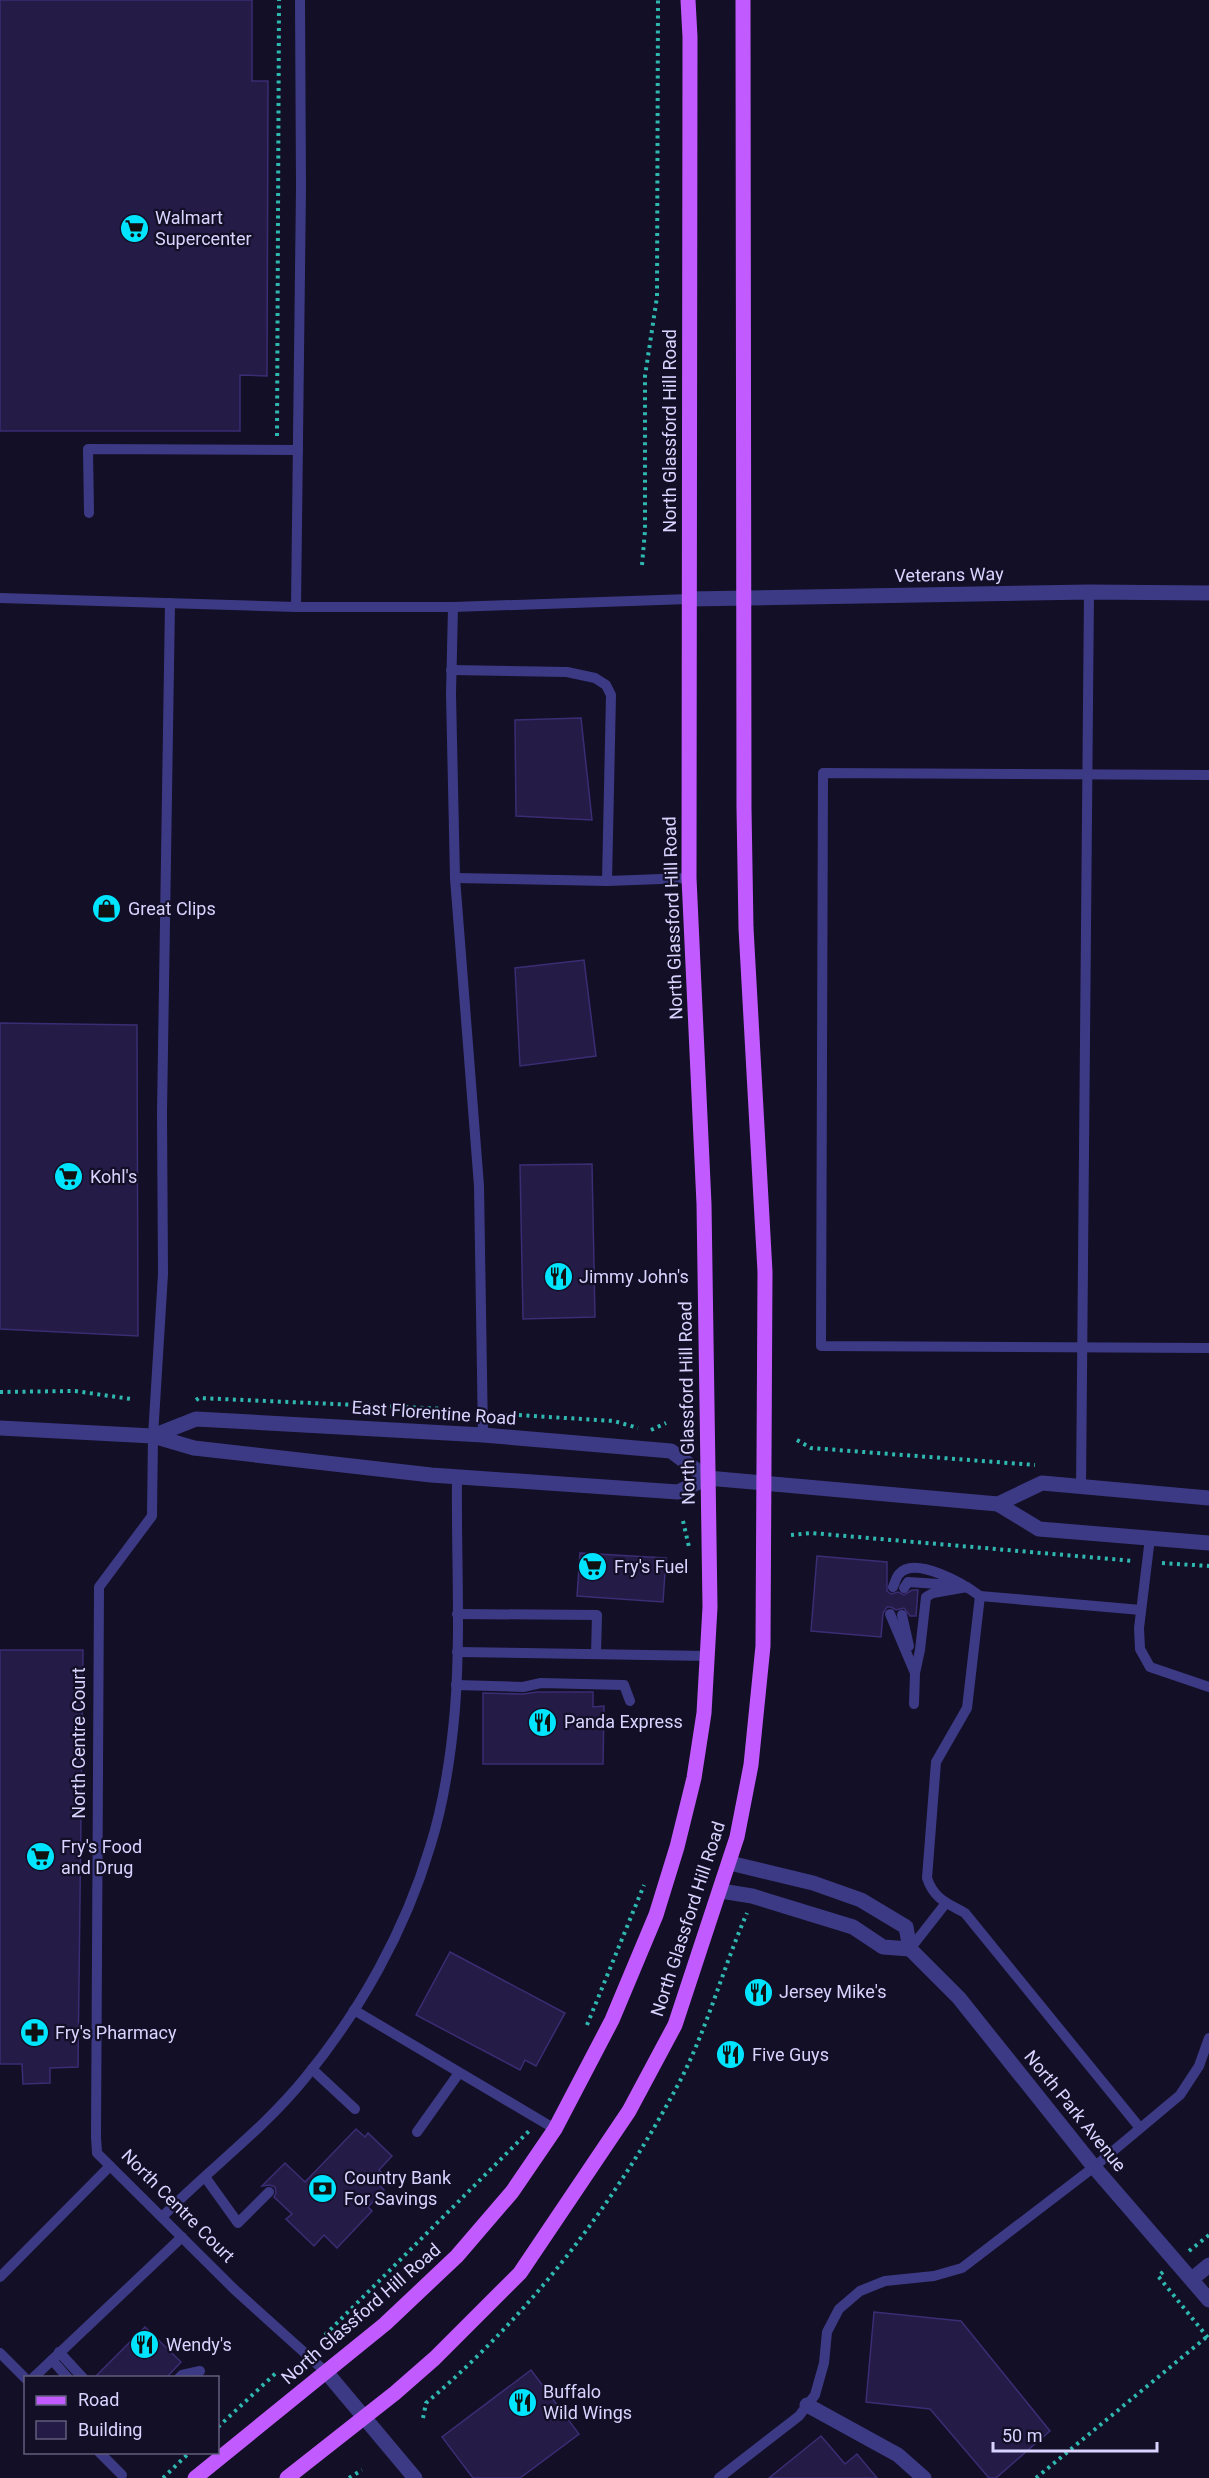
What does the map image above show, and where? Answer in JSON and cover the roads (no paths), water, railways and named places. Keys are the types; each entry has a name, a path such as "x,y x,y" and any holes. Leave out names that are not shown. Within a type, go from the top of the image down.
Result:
{"main road":[{"name":"North Glassford Hill Road","path":"195,2478 385,2324 457,2256 512,2192 555,2129 612,2020 656,1915 677,1847 694,1778 704,1713 709,1656 710,1536 707,1478 704,1204 699,1056 689,878 690,37 688,0"},
{"name":"North Glassford Hill Road","path":"287,2478 395,2393 435,2358 520,2273 629,2111 675,2025 730,1863 752,1765 763,1646 765,1272 746,928 743,0"}],"street":[{"name":"Veterans Way","path":"689,599 1089,592 1209,593"},
{"name":"East Florentine Road","path":"153,1436 196,1419 483,1435 671,1451 707,1478"},
{"name":"East Florentine Road","path":"0,1428 153,1436 194,1448 457,1477 678,1492 707,1478 998,1504 1039,1529 1209,1543"},
{"path":"998,1504 1042,1483 1209,1498"},
{"path":"721,1891 752,1896 853,1927 883,1947 910,1949 906,1927 861,1900 813,1883 730,1863"},
{"name":"North Park Avenue","path":"910,1949 959,1998 1094,2167 1209,2300"},
{"path":"1192,2278 1209,2265"},
{"name":"North Centre Court","path":"327,2373 415,2478"},
{"path":"807,2405 898,2455 924,2478"}],"lane":[{"path":"296,607 300,0"},
{"path":"88,513 88,449 298,450"},
{"path":"1082,1487 1089,592"},
{"path":"0,598 296,607 453,607 689,599"},
{"name":"North Centre Court","path":"170,603 162,1113 163,1274 153,1436 152,1516 99,1587 97,2153 235,2290 327,2373"},
{"path":"453,607 451,670 455,878 479,1186 483,1435"},
{"path":"451,670 567,672 595,678 606,685 611,695 607,880"},
{"path":"1209,775 823,773 821,1346 1209,1348"},
{"path":"455,878 607,880 689,878"},
{"path":"162,2217 249,2138 312,2069 354,2010 381,1964 408,1907 430,1848 442,1795 455,1708 457,1477"},
{"path":"1150,1538 1140,1610 1140,1649 1150,1667 1209,1687"},
{"path":"898,1587 908,1582 967,1587 980,1596 1140,1610"},
{"path":"914,1704 915,1672 926,1597 933,1593 967,1587"},
{"path":"980,1596 967,1708 936,1762 927,1878 932,1891 946,1903 965,1913 1140,2128"},
{"path":"457,1614 597,1615 596,1654"},
{"path":"890,1614 915,1672"},
{"path":"902,1615 915,1672"},
{"path":"457,1652 709,1656"},
{"path":"456,1685 523,1687 541,1683 624,1685 630,1701"},
{"path":"910,1949 946,1903"},
{"path":"354,2010 555,2129"},
{"path":"719,2478 799,2416 815,2395 824,2363 827,2332 839,2309 860,2291 885,2281 934,2276 962,2268 1094,2167 1180,2095 1199,2066 1209,2038"},
{"path":"312,2069 355,2109"},
{"path":"417,2132 459,2073"},
{"path":"0,2277 110,2166"},
{"path":"206,2177 238,2223 269,2192"},
{"path":"35,2376 182,2237"},
{"path":"0,2353 24,2377"},
{"path":"55,2356 67,2376"},
{"path":"55,2356 81,2376"},
{"path":"181,2376 200,2371"},
{"path":"101,2454 122,2475"}],"place":[{"name":"Walmart Supercenter","path":"134,228"},
{"name":"Great Clips","path":"107,909"},
{"name":"Kohl's","path":"69,1177"},
{"name":"Jimmy John's","path":"558,1277"},
{"name":"Fry's Fuel","path":"593,1567"},
{"name":"Panda Express","path":"543,1722"},
{"name":"Fry's Food and Drug","path":"40,1857"},
{"name":"Jersey Mike's","path":"758,1992"},
{"name":"Fry's Pharmacy","path":"34,2033"},
{"name":"Five Guys","path":"731,2055"},
{"name":"Country Bank For Savings","path":"323,2188"},
{"name":"Wendy's","path":"145,2345"},
{"name":"Buffalo Wild Wings","path":"522,2402"}]}
